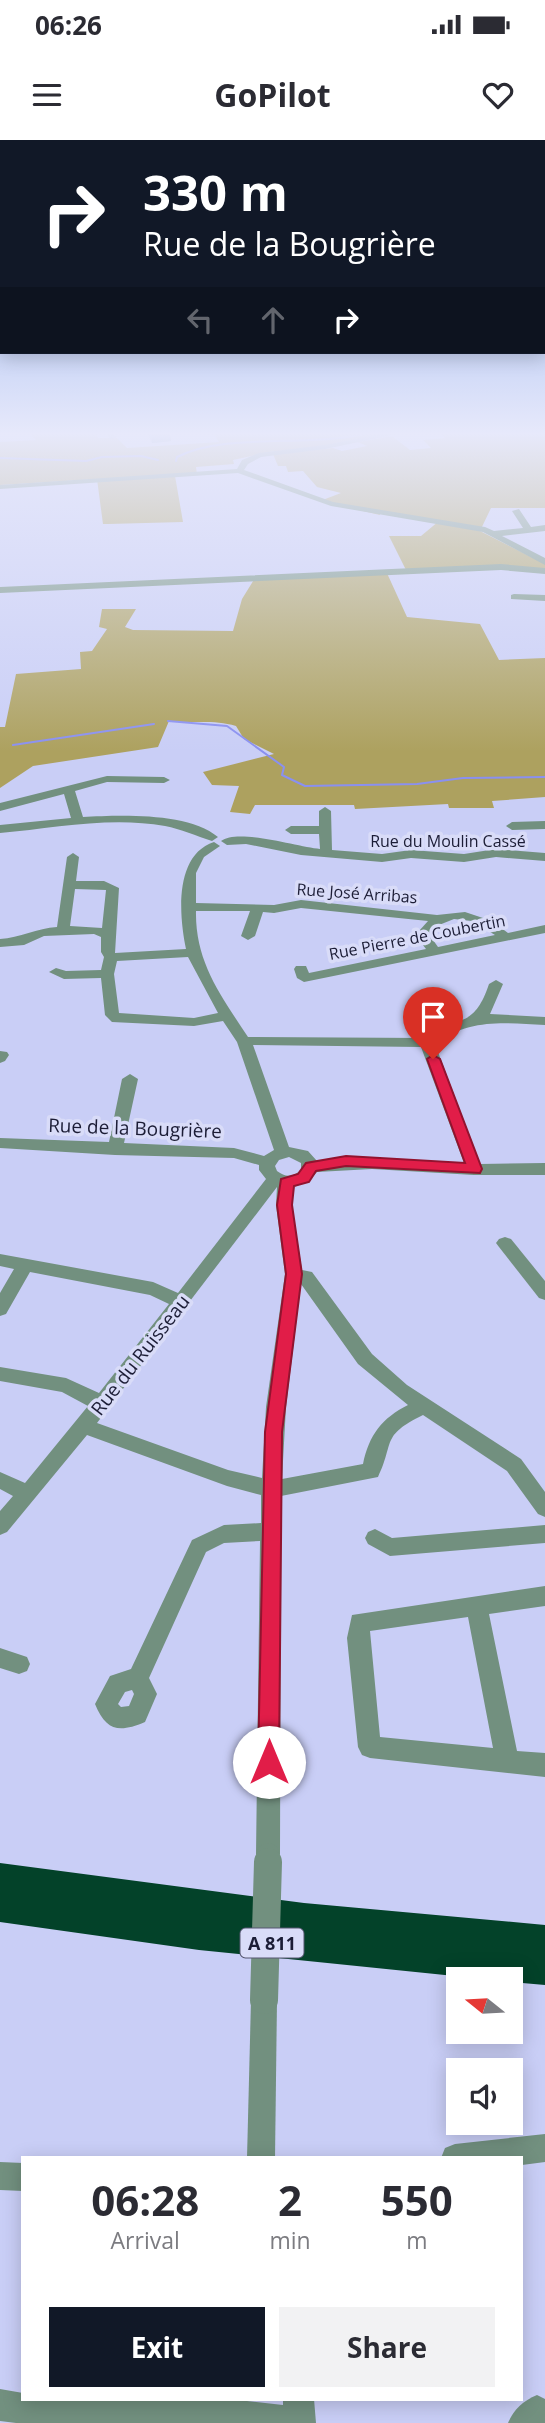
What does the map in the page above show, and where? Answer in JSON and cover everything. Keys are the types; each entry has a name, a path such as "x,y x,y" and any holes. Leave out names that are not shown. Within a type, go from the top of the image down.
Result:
{"highway":[{"name":"A 811","path":"0,1878 304,1918 545,1940"},
{"name":"A 811","path":"0,1907 226,1938 545,1970"}],"street":[{"path":"502,539 545,562"},
{"path":"0,590 501,567 545,571"},
{"path":"514,597 545,598"},
{"path":"0,807 107,779 163,780"},
{"path":"68,788 78,822"},
{"path":"325,811 326,854"},
{"name":"Rue du Moulin Cassé","path":"1,832 78,822 144,821 199,831 218,841 246,840 326,854 382,858 411,854 464,858 496,853 545,857"},
{"path":"512,826 545,825"},
{"path":"291,830 326,830"},
{"path":"218,841 194,862 190,873 189,933 193,953 209,989 244,1042 283,1152"},
{"path":"63,930 73,857"},
{"path":"69,885 104,884 113,888 108,936 108,951 111,957 107,974 112,1015 117,1019 170,1019 194,1023 228,1016"},
{"name":"Rue José Arribas","path":"190,907 274,909 300,904 421,915 438,919 454,916 481,919 505,937"},
{"path":"248,936 258,907"},
{"name":"Rue José Arribas","path":"434,951 425,935 438,919"},
{"name":"Rue Pierre de Coubertin","path":"301,969 304,978 545,929"},
{"path":"0,943 19,942 41,932 63,930 96,930 108,936"},
{"path":"111,957 193,953"},
{"path":"56,972 64,975 107,974"},
{"path":"244,1042 427,1043 433,1037 473,1024 481,1018 496,984"},
{"path":"481,1018 545,1021"},
{"path":"427,1043 474,1169"},
{"path":"115,1150 130,1079"},
{"name":"Rue de la Bougrière","path":"0,1143 234,1153 276,1174"},
{"path":"261,2156 268,1854 271,1489 276,1407 294,1274 274,1155 283,1152 302,1155 311,1167"},
{"path":"276,1174 303,1178 311,1167 346,1161 474,1169 545,1169"},
{"name":"Rue du Ruisseau","path":"0,1525 102,1404 182,1302 276,1174"},
{"path":"505,1243 545,1293"},
{"path":"0,1260 153,1289 182,1302"},
{"path":"0,1310 25,1265"},
{"path":"294,1274 306,1277 365,1359 400,1390 514,1465 545,1508"},
{"path":"0,1374 66,1385 102,1404"},
{"path":"84,1426 227,1478 271,1489 371,1471 376,1443 395,1419 425,1406"},
{"path":"0,1480 27,1494"},
{"path":"138,1678 199,1546 206,1540 229,1533 271,1532"},
{"path":"375,1538 390,1547 545,1534"},
{"path":"545,1596 360,1622 358,1638 370,1746 545,1766"},
{"path":"477,1607 507,1761"},
{"path":"473,2156 545,2148"},
{"path":"0,2176 21,2177"},
{"path":"0,2405 108,2419 257,2416 299,2423 298,2401"}],"shaded area":[{"path":"390,539 495,539 545,564 545,570 513,567 406,570"},
{"path":"386,571 407,617 480,624 499,660 545,658 545,797 492,801 494,808 449,808 448,804 355,809 354,805 255,805 250,814 230,812 239,786 212,785 203,772 274,754 244,739 236,726 169,721 158,747 33,766 0,788 0,727 5,727 16,674 81,669 80,652 92,651 107,629 99,627 102,609 136,609 125,627 133,630 233,631 242,599 255,578"}],"waterway":[{"path":"168,721 227,726 284,767 282,775 305,786 417,784 463,778 545,777"},
{"path":"13,745 154,724"}],"route":[{"path":"269,1762 273,1432 294,1274 284,1205 286,1182 298,1181 311,1167 346,1161 474,1169 433,1059"}]}
